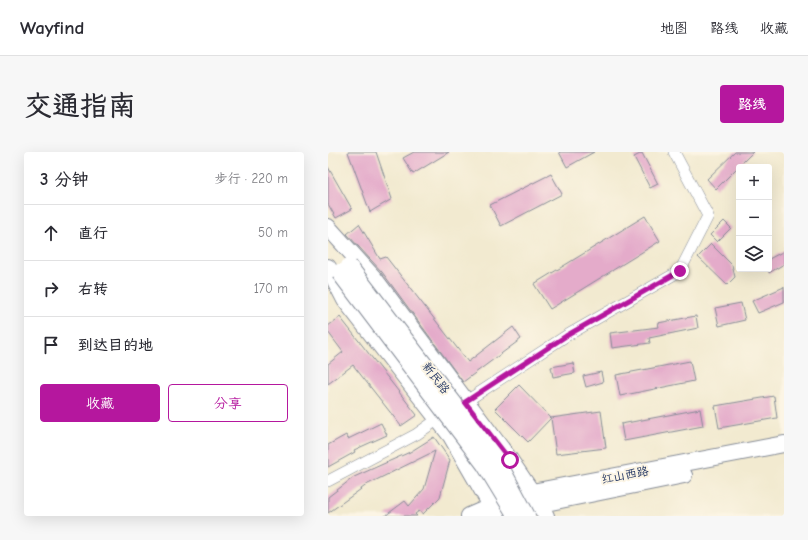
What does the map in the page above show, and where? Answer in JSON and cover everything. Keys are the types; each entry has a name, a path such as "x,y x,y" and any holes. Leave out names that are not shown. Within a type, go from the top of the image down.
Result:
{"main road":[{"path":"328,227 374,278 465,402 510,460 539,504"},
{"path":"328,227 339,268 345,300 451,436 496,513"},
{"path":"328,260 339,268"},
{"name":"新民路","path":"339,268 486,465 515,516"},
{"name":"新民路","path":"339,268 496,458 526,516"},
{"name":"红山西路","path":"539,504 784,444"},
{"name":"红山西路","path":"469,516 496,513 784,455"}],"street":[{"path":"465,402 566,336 680,271 708,216 674,152"},
{"path":"328,481 417,434 438,419"}],"building":[{"path":"348,152 376,152 392,199 370,212"},
{"path":"414,152 449,152 413,174 403,158"},
{"path":"559,152 594,152 567,167"},
{"path":"735,152 753,152 741,164 736,164 736,169 716,189 707,179"},
{"path":"642,153 658,184 650,188 634,157"},
{"path":"328,167 352,209 336,218 328,204"},
{"path":"551,174 562,194 501,226 490,205"},
{"path":"645,216 660,241 550,309 534,284"},
{"path":"724,221 731,228 717,242 710,235"},
{"path":"359,224 380,259 386,257 468,362 513,327 521,339 463,382 382,272 347,234"},
{"path":"711,244 732,265 735,277 727,285 698,257"},
{"path":"784,251 784,264 772,271 772,257"},
{"path":"784,287 784,302 758,313 752,301"},
{"path":"741,303 745,320 719,326 715,308"},
{"path":"696,316 698,328 649,338 650,343 612,348 610,333 659,327 658,323"},
{"path":"340,317 417,415 401,426 353,365 328,384 328,364 343,352 328,332 328,326"},
{"path":"690,361 694,381 620,396 616,375"},
{"path":"573,363 575,373 553,377 551,367"},
{"path":"601,372 603,382 586,387 583,376"},
{"path":"519,385 551,418 528,442 495,409"},
{"path":"774,396 777,418 719,428 715,406"},
{"path":"700,409 703,426 624,441 621,424"},
{"path":"601,411 606,448 556,454 551,418"},
{"path":"381,423 387,435 354,450 355,452 328,467 328,445 346,435 348,439"},
{"path":"434,437 450,460 440,497 423,514 419,511 415,514 417,516 385,516 405,501 409,506 424,489 435,451 368,484 328,513 328,497 354,477 410,452"}],"route":[{"path":"510,460 465,402 566,336 680,271"}]}
